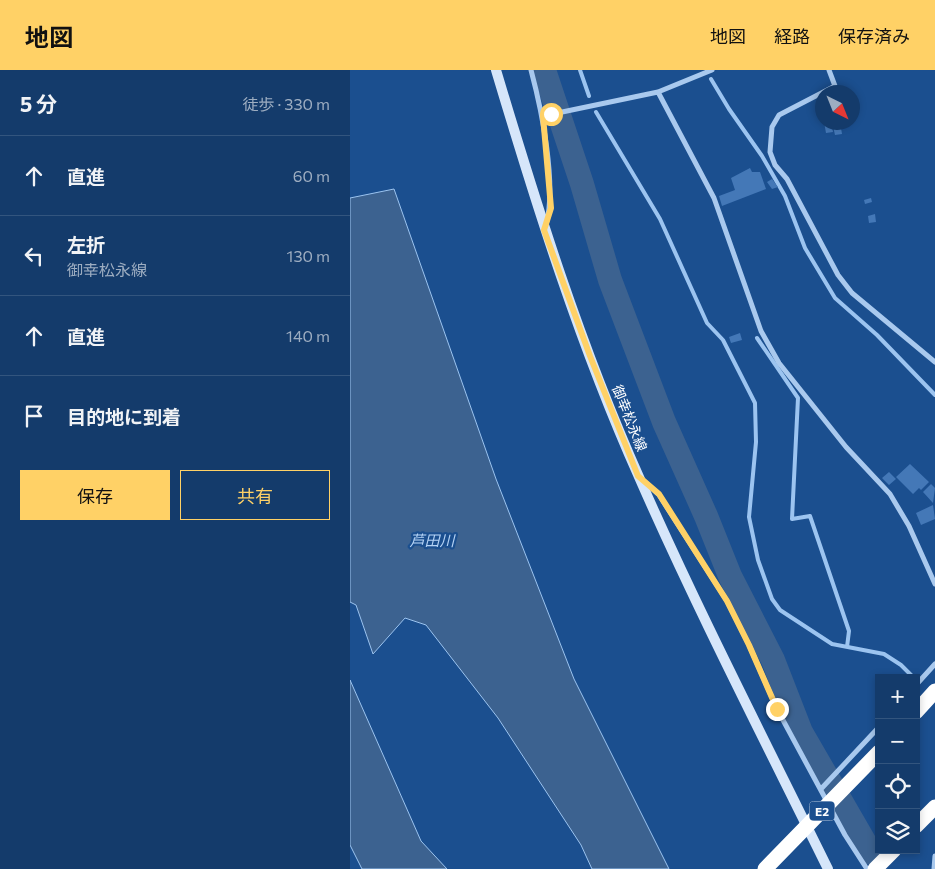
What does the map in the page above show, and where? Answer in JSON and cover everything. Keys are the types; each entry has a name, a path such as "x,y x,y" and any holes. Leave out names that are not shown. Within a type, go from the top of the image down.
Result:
{"highway":[{"path":"920,708 935,691"},
{"name":"E2","path":"765,869 875,756"},
{"path":"920,822 935,807"},
{"path":"875,869 890,854"}],"main road":[{"name":"御幸松永線","path":"496,70 544,230 590,356 638,476 828,869"}],"street":[{"path":"531,70 543,116 551,208 544,230"},
{"path":"543,116 658,92 712,70"},
{"path":"829,70 835,86 779,115 772,128 770,152 772,158 775,165 787,179 838,274 852,293 935,362"},
{"path":"658,92 714,198 761,331 779,363 846,447 890,494 910,526 935,584"},
{"path":"638,476 659,494 727,601 777,709 845,835 867,869"},
{"path":"920,681 935,664"},
{"path":"821,789 875,731"},
{"path":"934,869 935,856"}],"water":[{"name":"芦田川","path":"394,189 496,479 574,679 669,869 592,869 581,845 498,718 426,625 405,618 373,654 356,605 350,602 350,198"},
{"path":"350,680 421,841 447,869 362,869 350,845"}],"building":[{"path":"825,130 833,130 833,132 826,133"},
{"path":"834,130 841,130 842,134 835,135"},
{"path":"750,168 752,172 760,172 766,189 722,206 719,196 735,190 731,178"},
{"path":"772,179 778,187 772,189 767,182"},
{"path":"871,198 872,202 865,204 864,200"},
{"path":"875,214 876,222 869,223 868,216"},
{"path":"740,333 742,340 731,343 729,337"},
{"path":"910,464 929,482 921,490 919,488 913,494 896,477"},
{"path":"889,472 896,479 889,485 882,478"},
{"path":"931,484 935,488 933,503 923,492"},
{"path":"933,505 935,519 921,525 916,513"}],"waterway":[{"path":"544,70 582,184 610,280 664,422 706,516 730,576 773,660 801,732 871,853"},
{"path":"580,70 589,96"},
{"path":"711,79 729,109 762,156 785,196 805,248 835,298 877,335 935,395"},
{"path":"596,112 660,219 707,323 723,340 755,403 756,442 749,517 758,560 772,599 780,610 832,644 884,654 901,665 910,674"},
{"path":"757,338 798,398 792,519 810,516 849,631 847,647"}],"route":[{"path":"551,114 543,116 551,208 544,230 590,356 638,476 659,494 727,601 777,709"}]}
